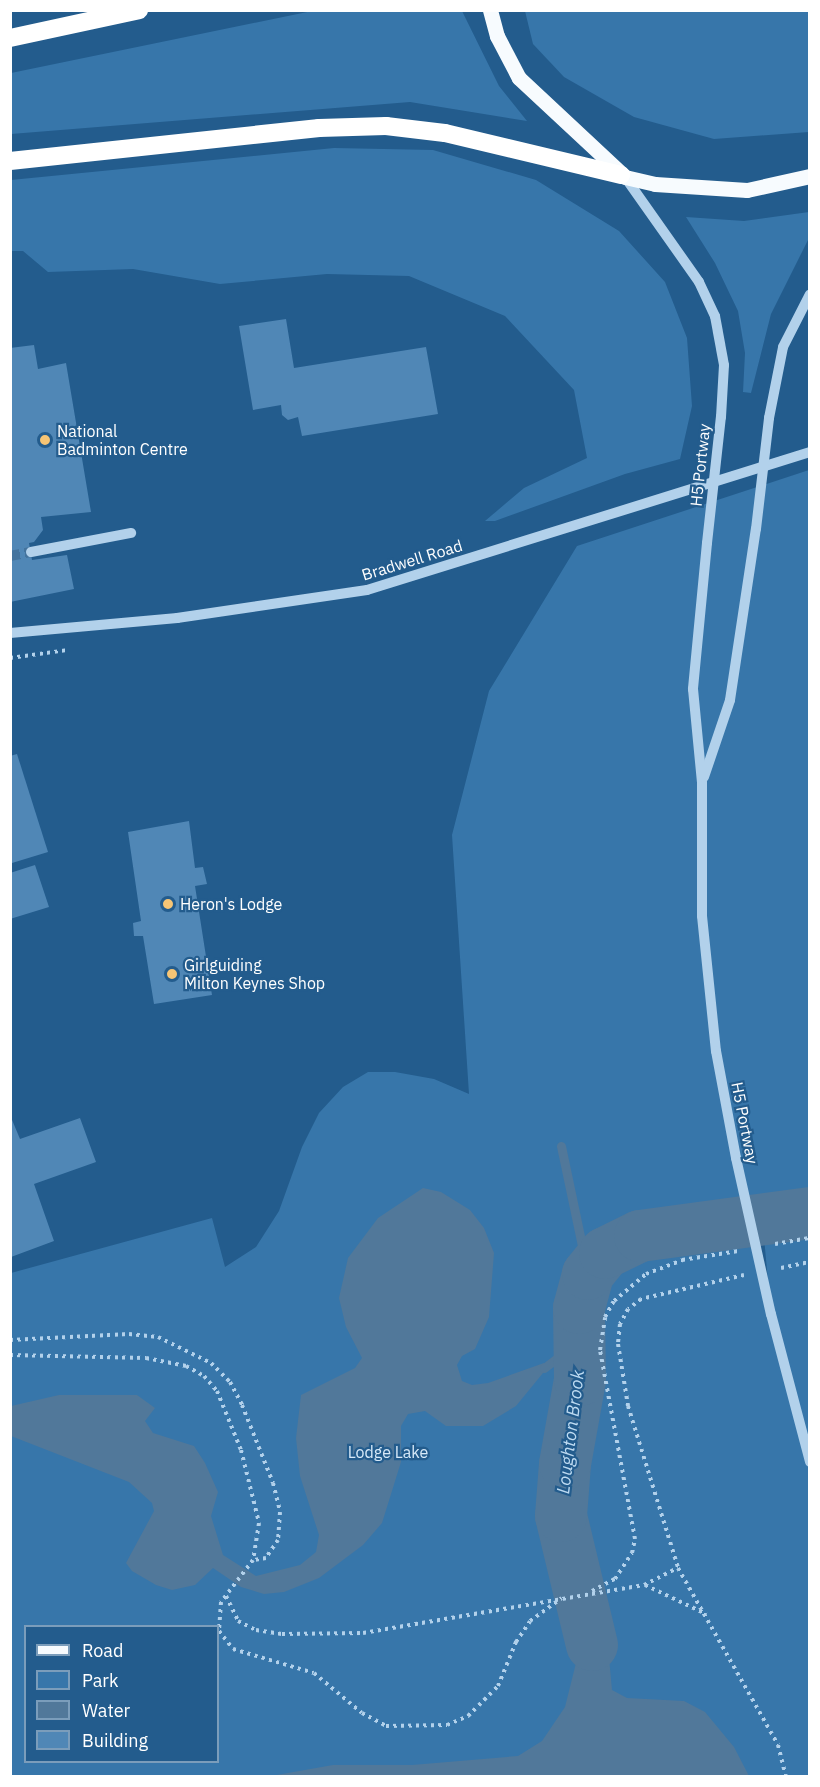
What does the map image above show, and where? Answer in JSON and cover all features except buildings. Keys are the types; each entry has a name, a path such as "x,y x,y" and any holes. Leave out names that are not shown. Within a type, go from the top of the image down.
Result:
{"highway":[{"path":"10,38 139,10"},
{"path":"10,161 319,128 386,126 445,133 623,176"}],"main road":[{"path":"490,10 496,36 519,78 623,176 655,184 747,190 810,176"}],"street":[{"name":"H5 Portway","path":"623,176 699,282 715,316 724,365 721,417 693,689 702,783 702,916 716,1051 736,1158 771,1314 810,1462"},
{"name":"H5 Portway","path":"702,783 729,700 756,528 769,418 783,347 810,294"},
{"name":"Bradwell Road","path":"10,633 177,618 367,590 810,452"},
{"path":"31,552 131,533"}],"path":[{"path":"763,1246 810,1238"},
{"path":"592,1591 615,1579 632,1552 635,1539 600,1350 605,1317 614,1301 646,1274 682,1260 740,1250"},
{"path":"774,1269 810,1262"},
{"path":"751,1274 657,1292 628,1309 620,1324 618,1344 628,1406 678,1568 778,1745 786,1776"},
{"path":"10,1340 129,1334 158,1337 210,1363 230,1382 242,1405 273,1483 280,1512 278,1540 266,1558 253,1560"},
{"path":"10,1355 146,1358 186,1366 204,1376 217,1391 254,1493 259,1523 253,1560 225,1595 217,1615 218,1625"},
{"path":"225,1595 237,1621 256,1630 282,1634 363,1633 513,1610 592,1591 644,1585 678,1568"},
{"path":"644,1585 706,1614"},
{"path":"219,1631 233,1649 303,1667 328,1682 374,1721 397,1728 447,1725 468,1716 498,1686 516,1642 530,1621 562,1598"}],"green space":[{"path":"317,10 462,11 499,86 527,121 410,102 11,134 11,73"},
{"path":"525,11 809,11 809,132 714,139 634,117 564,77 533,44"},
{"path":"334,148 433,150 536,180 619,231 665,282 687,338 692,406 680,459 625,474 495,521 485,521 524,488 587,458 574,390 505,316 409,276 327,274 220,284 133,269 48,272 23,251 11,251 11,180"},
{"path":"809,212 809,238 771,314 751,393 743,392 745,353 738,311 715,263 686,217 744,221"},
{"path":"809,470 809,1776 11,1776 11,1273 212,1218 225,1267 256,1247 279,1211 302,1147 319,1113 343,1087 368,1072 395,1072 434,1079 469,1094 452,835 489,691 577,546","holes":["806,1214 763,1226 770,1303 754,1219"]}],"water":[{"name":"Lodge Lake","path":"423,1188 441,1192 470,1210 484,1228 494,1253 489,1317 475,1349 462,1356 457,1365 462,1381 472,1385 488,1383 544,1363 543,1373 516,1406 483,1426 446,1426 425,1411 408,1414 401,1426 401,1462 382,1523 363,1545 319,1578 284,1592 264,1594 241,1587 213,1568 195,1585 172,1590 156,1585 132,1571 126,1563 154,1511 152,1503 129,1482 11,1436 11,1406 59,1395 137,1395 155,1408 145,1421 153,1433 194,1446 205,1463 218,1492 211,1516 223,1555 256,1576 300,1565 316,1552 319,1535 300,1476 296,1438 301,1395 355,1368 362,1358 346,1327 339,1298 348,1258 378,1218"},
{"path":"581,1643 608,1646 612,1690 627,1698 684,1701 705,1712 734,1747 749,1776 271,1776 333,1765 412,1765 518,1756 542,1741 565,1707"}],"waterway":[{"path":"561,1146 588,1274"},
{"name":"Loughton Brook","path":"592,1645 561,1516 565,1464 580,1380 579,1308 588,1274 605,1253 640,1236 810,1213"},
{"path":"544,1368 560,1356 578,1324"}],"tunnel":[{"path":"10,556 31,552"}],"place":[{"name":"National Badminton Centre","path":"45,440"},
{"name":"Heron's Lodge","path":"168,904"},
{"name":"Girlguiding Milton Keynes Shop","path":"172,974"}]}
